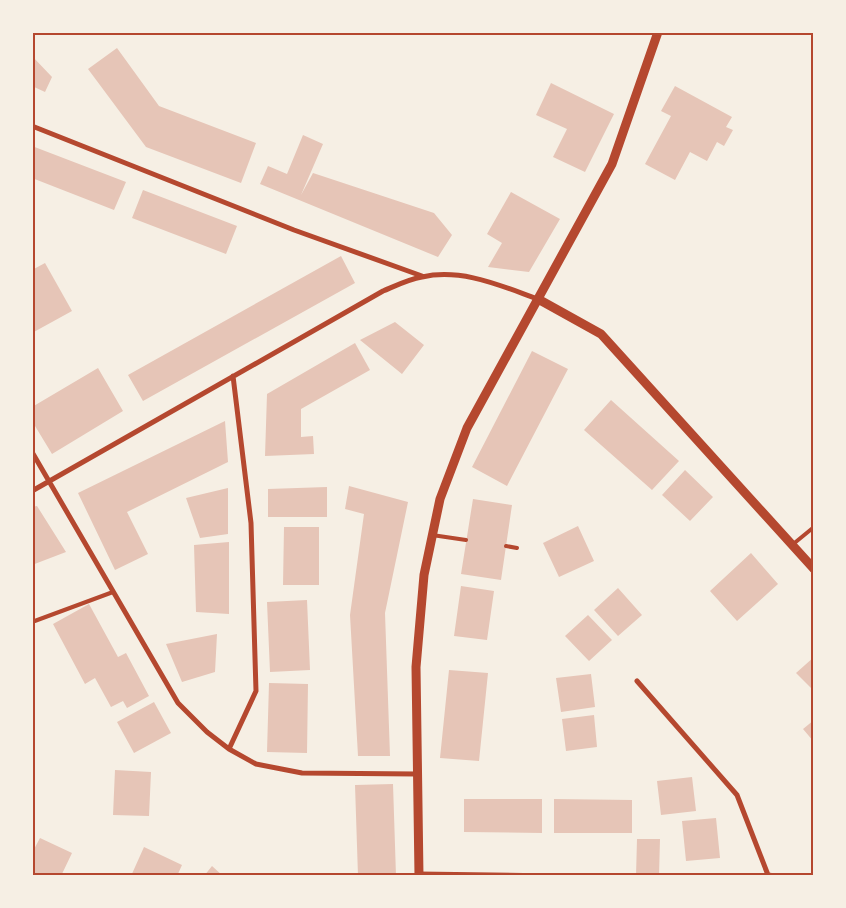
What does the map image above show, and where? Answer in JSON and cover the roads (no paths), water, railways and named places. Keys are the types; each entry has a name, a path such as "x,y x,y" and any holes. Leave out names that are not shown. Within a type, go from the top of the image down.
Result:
{"street":[{"path":"554,876 419,875 416,774 416,667 424,575 440,499 467,428 612,164 658,32"},
{"path":"32,126 294,230 422,277"},
{"path":"32,491 383,291 422,277 454,274 493,283 538,299 601,334 814,569"},
{"path":"229,749 256,691 252,523 234,376"},
{"path":"32,452 178,703 207,732 229,749 256,764 302,773 416,774"},
{"path":"637,681 737,795 768,875 775,876"}],"lane":[{"path":"792,545 814,526"},
{"path":"432,536 466,540"},
{"path":"506,546 517,548"},
{"path":"32,622 113,592"}]}
